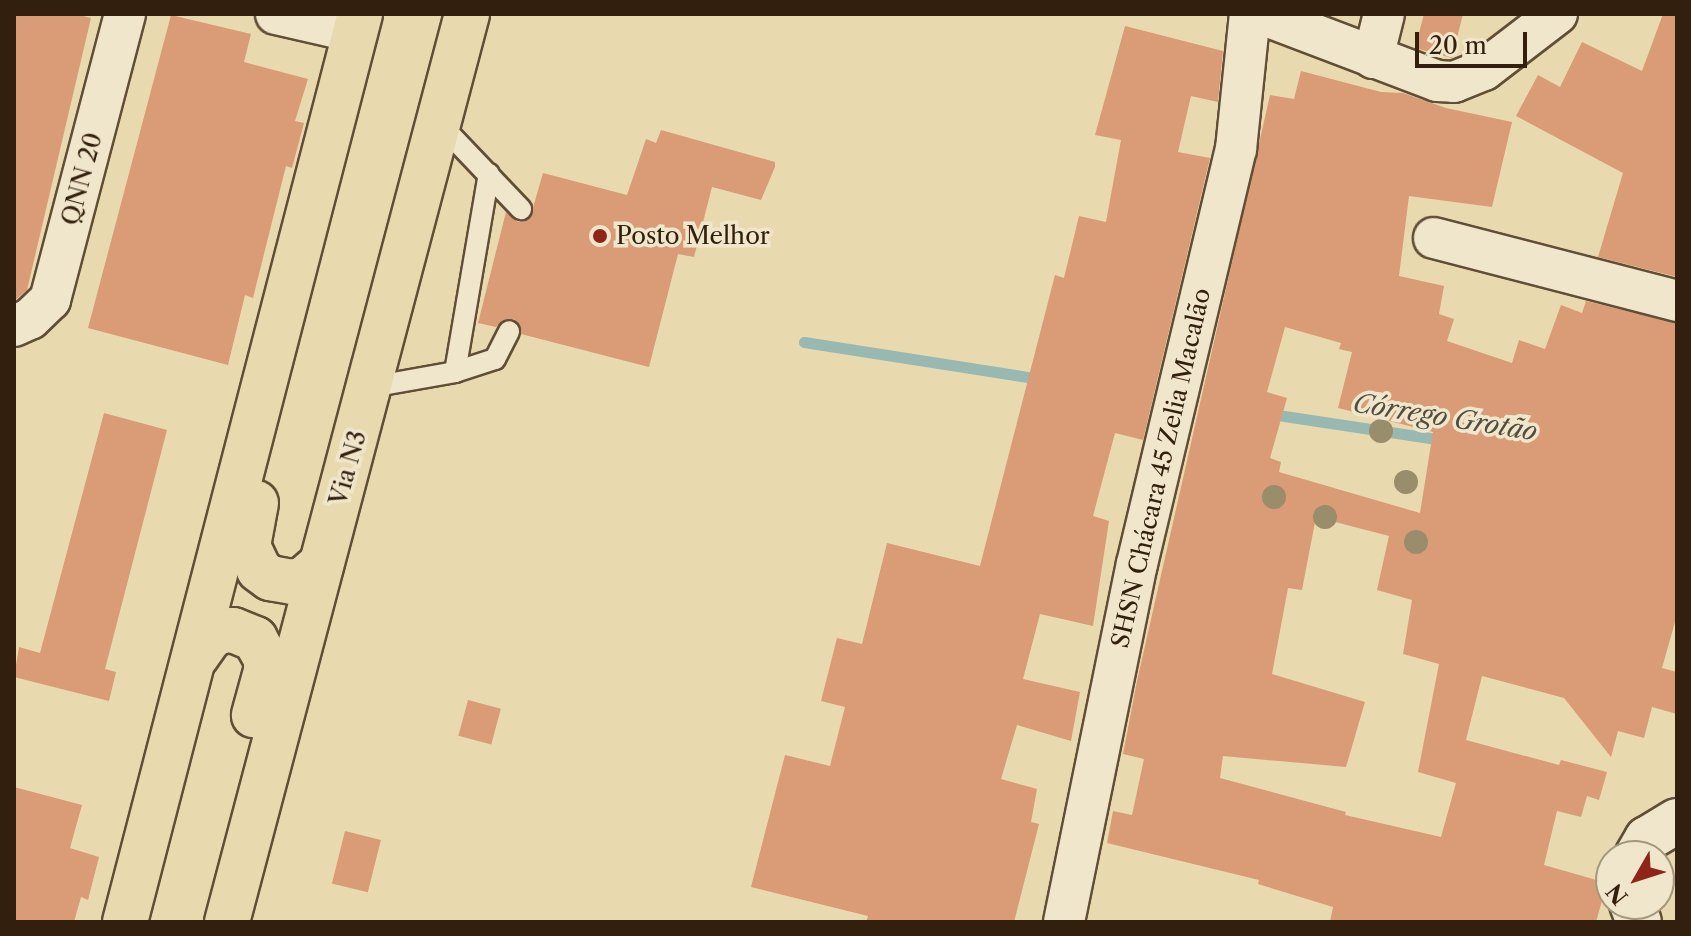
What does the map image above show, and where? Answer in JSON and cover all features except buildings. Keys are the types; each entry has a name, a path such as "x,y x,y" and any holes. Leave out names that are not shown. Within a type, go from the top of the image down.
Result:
{"main road":[{"name":"Via N3","path":"227,922 371,387 467,14"},
{"path":"125,922 358,23"},
{"path":"321,564 304,579 281,581 259,570 248,546 314,297 337,102"},
{"path":"196,657 210,637 233,630 255,639 266,659 266,671 199,922"}],"street":[{"name":"QNN 20","path":"14,326 30,319 50,300 125,14"},
{"path":"276,14 358,23"},
{"name":"SHSN Chácara 45 Zelia Macalão","path":"1064,922 1137,564 1236,149 1250,14"},
{"path":"1261,14 1437,81 1454,82 1484,70 1557,14"},
{"path":"1373,58 1384,14"},
{"path":"1434,238 1677,301"},
{"path":"1646,840 1676,819"}],"lane":[{"path":"439,123 521,209"},
{"path":"455,372 489,174"},
{"path":"371,387 455,372 495,359 509,331"}],"waterway":[{"name":"Córrego Grotão","path":"804,342 1041,379"},
{"name":"Córrego Grotão","path":"1271,414 1443,440"}],"place":[{"name":"Posto Melhor","path":"600,236"}]}
